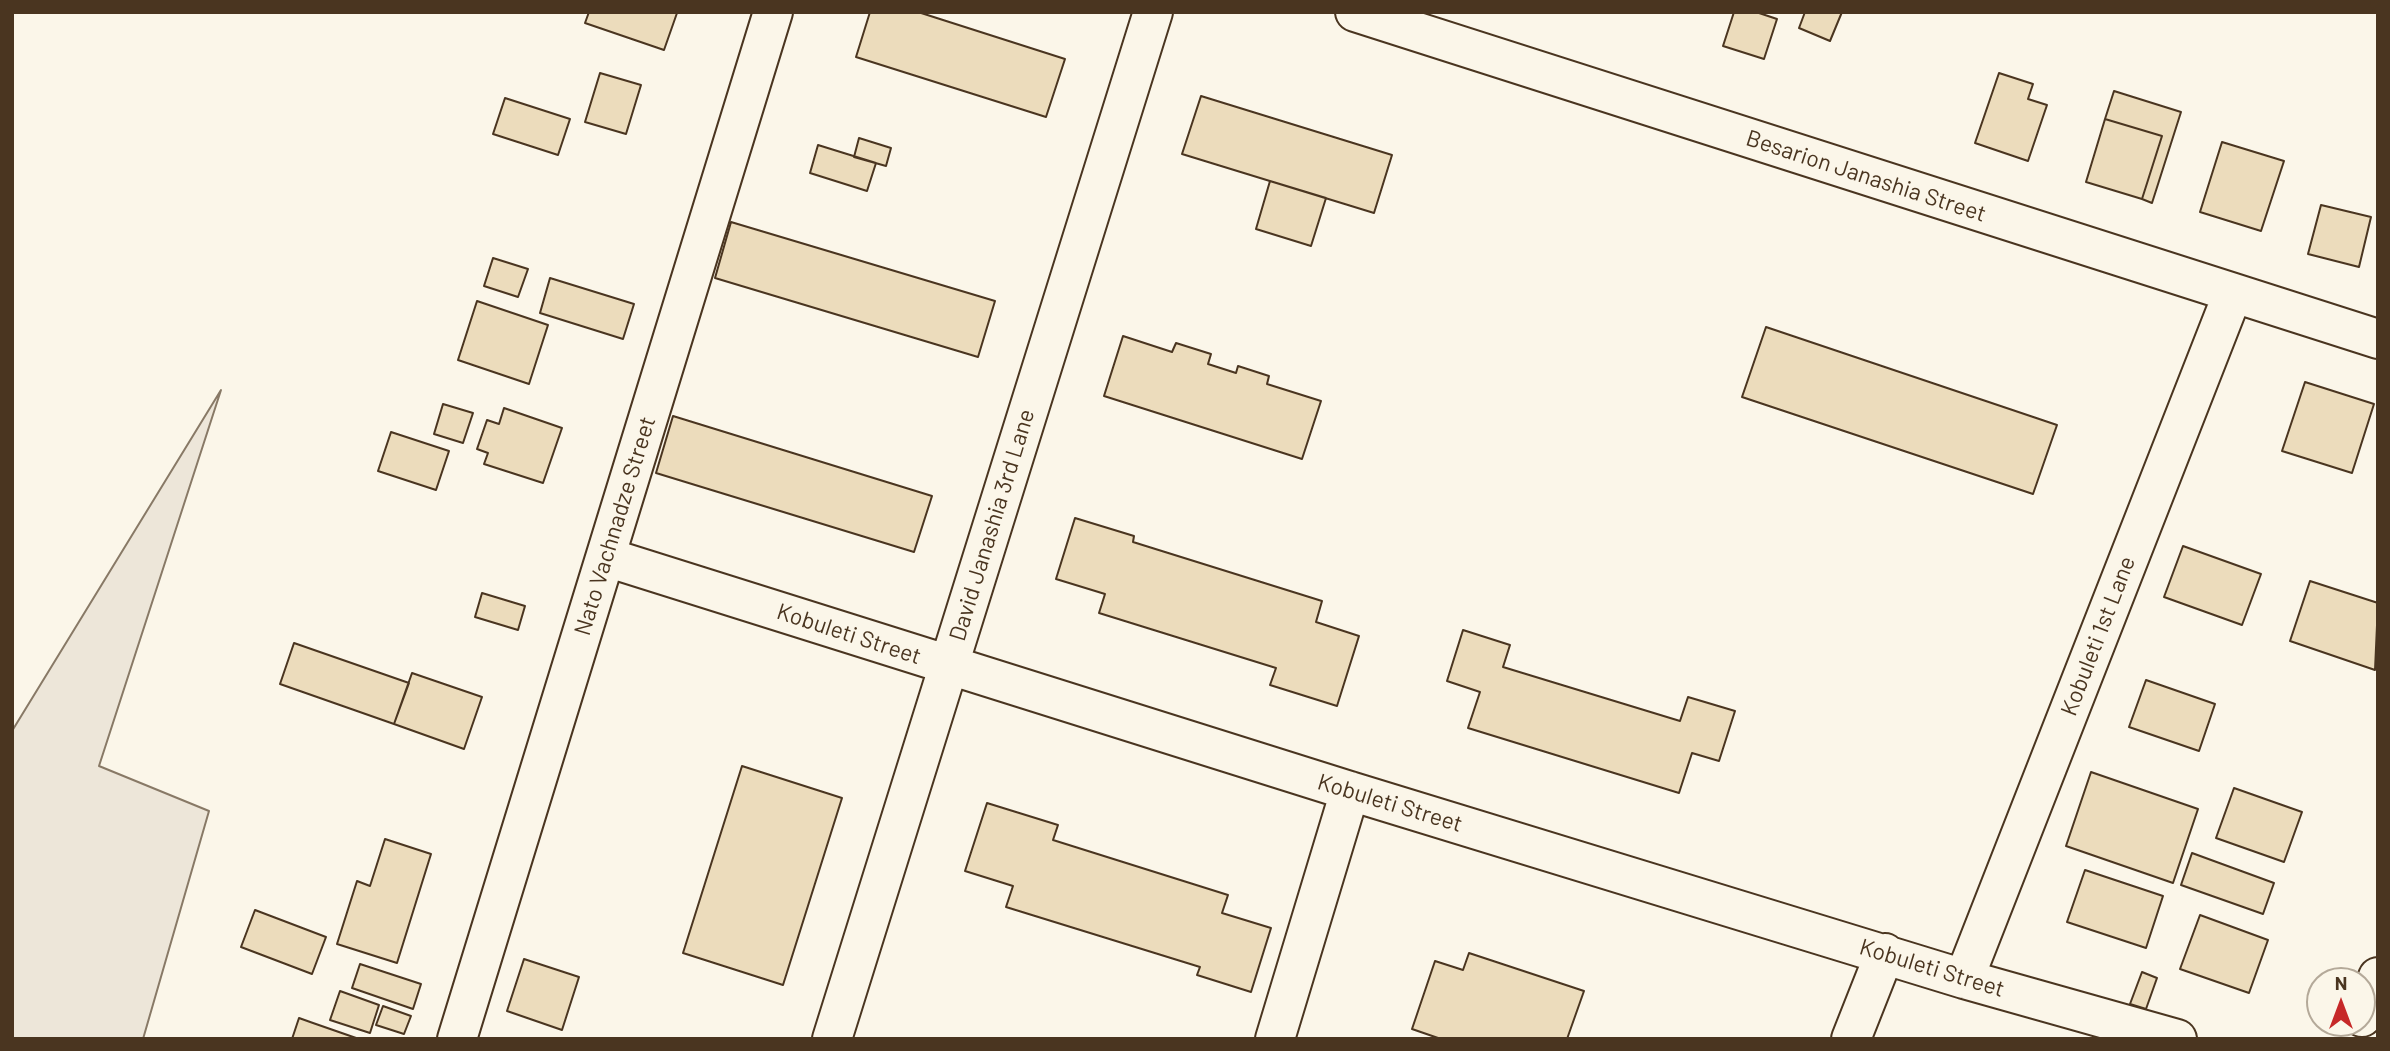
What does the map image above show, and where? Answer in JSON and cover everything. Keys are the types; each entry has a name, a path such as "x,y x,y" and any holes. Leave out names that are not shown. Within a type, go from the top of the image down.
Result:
{"street":[{"name":"Nato Vachnadze Street","path":"457,1039 773,12"},
{"name":"David Janashia 3rd Lane","path":"832,1039 1153,12"},
{"name":"Besarion Janashia Street","path":"1355,12 2378,339"},
{"name":"Kobuleti 1st Lane","path":"1964,979 2232,293"},
{"name":"Kobuleti Street","path":"606,557 1350,791 1964,979 2177,1039"},
{"path":"1275,1039 1350,791"},
{"path":"1852,1039 1885,953"}],"shaded area":[{"path":"221,390 99,766 209,811 143,1039 12,1039 12,731"}],"building":[{"path":"589,12 677,13 664,50 585,23"},
{"path":"870,12 918,12 1065,59 1046,117 856,57"},
{"path":"1734,12 1756,12 1777,19 1764,59 1723,46"},
{"path":"1805,12 1842,12 1830,41 1799,28"},
{"path":"600,73 641,85 626,134 585,122"},
{"path":"1999,73 2033,84 2028,99 2047,105 2028,161 1975,143"},
{"path":"2114,91 2181,112 2152,203 2142,199 2162,136 2105,119"},
{"path":"1201,96 1392,155 1374,213 1182,154"},
{"path":"505,98 570,119 558,155 493,134"},
{"path":"2105,119 2162,136 2142,199 2086,182"},
{"path":"859,138 891,148 886,166 854,157"},
{"path":"2222,142 2284,161 2261,231 2200,212"},
{"path":"818,145 876,163 867,191 810,173"},
{"path":"1270,181 1326,198 1311,246 1256,229"},
{"path":"2321,205 2371,217 2359,267 2308,254"},
{"path":"731,222 995,301 978,357 715,278"},
{"path":"493,258 528,269 518,297 484,286"},
{"path":"550,278 634,304 623,339 540,313"},
{"path":"477,301 548,325 529,384 458,360"},
{"path":"1766,327 2057,425 2033,494 1742,397"},
{"path":"1123,336 1172,352 1176,343 1211,354 1208,364 1236,373 1238,366 1269,376 1267,384 1321,401 1302,459 1104,396"},
{"path":"2305,382 2374,404 2352,473 2282,451"},
{"path":"443,404 473,413 463,443 434,434"},
{"path":"504,408 562,428 543,483 484,464 488,453 477,449 487,420 499,424"},
{"path":"673,416 932,496 914,552 656,473"},
{"path":"391,432 449,451 436,490 378,471"},
{"path":"1075,518 1134,536 1133,542 1322,601 1316,622 1359,636 1337,706 1270,685 1276,668 1099,613 1105,594 1056,579"},
{"path":"2183,546 2261,574 2242,625 2164,597"},
{"path":"2310,581 2378,603 2375,670 2290,641"},
{"path":"482,593 525,606 518,630 475,617"},
{"path":"1463,630 1510,645 1503,667 1680,721 1688,697 1735,711 1719,761 1692,753 1679,793 1468,728 1480,692 1447,681"},
{"path":"294,643 409,683 394,724 280,684"},
{"path":"412,673 482,697 464,749 394,724"},
{"path":"2146,680 2215,704 2199,751 2129,727"},
{"path":"742,766 842,798 783,985 683,953"},
{"path":"2091,772 2198,809 2173,883 2066,846"},
{"path":"2234,788 2302,812 2284,862 2216,838"},
{"path":"987,803 1058,825 1053,840 1228,895 1222,913 1271,928 1251,992 1197,975 1200,967 1006,907 1013,886 965,871"},
{"path":"385,839 431,854 397,963 337,944 357,881 370,886"},
{"path":"2192,853 2274,883 2263,914 2181,885"},
{"path":"2085,870 2163,896 2146,948 2067,922"},
{"path":"255,910 326,937 312,974 241,947"},
{"path":"2200,915 2268,940 2249,993 2180,969"},
{"path":"1469,953 1584,991 1567,1039 1441,1039 1412,1029 1435,961 1463,970"},
{"path":"524,959 579,977 562,1030 507,1011"},
{"path":"360,964 421,984 413,1009 352,988"},
{"path":"2142,972 2157,978 2146,1009 2130,1004"},
{"path":"340,991 379,1005 370,1033 330,1020"},
{"path":"383,1006 411,1016 404,1034 376,1025"},
{"path":"299,1018 313,1023 359,1039 292,1039"}]}
